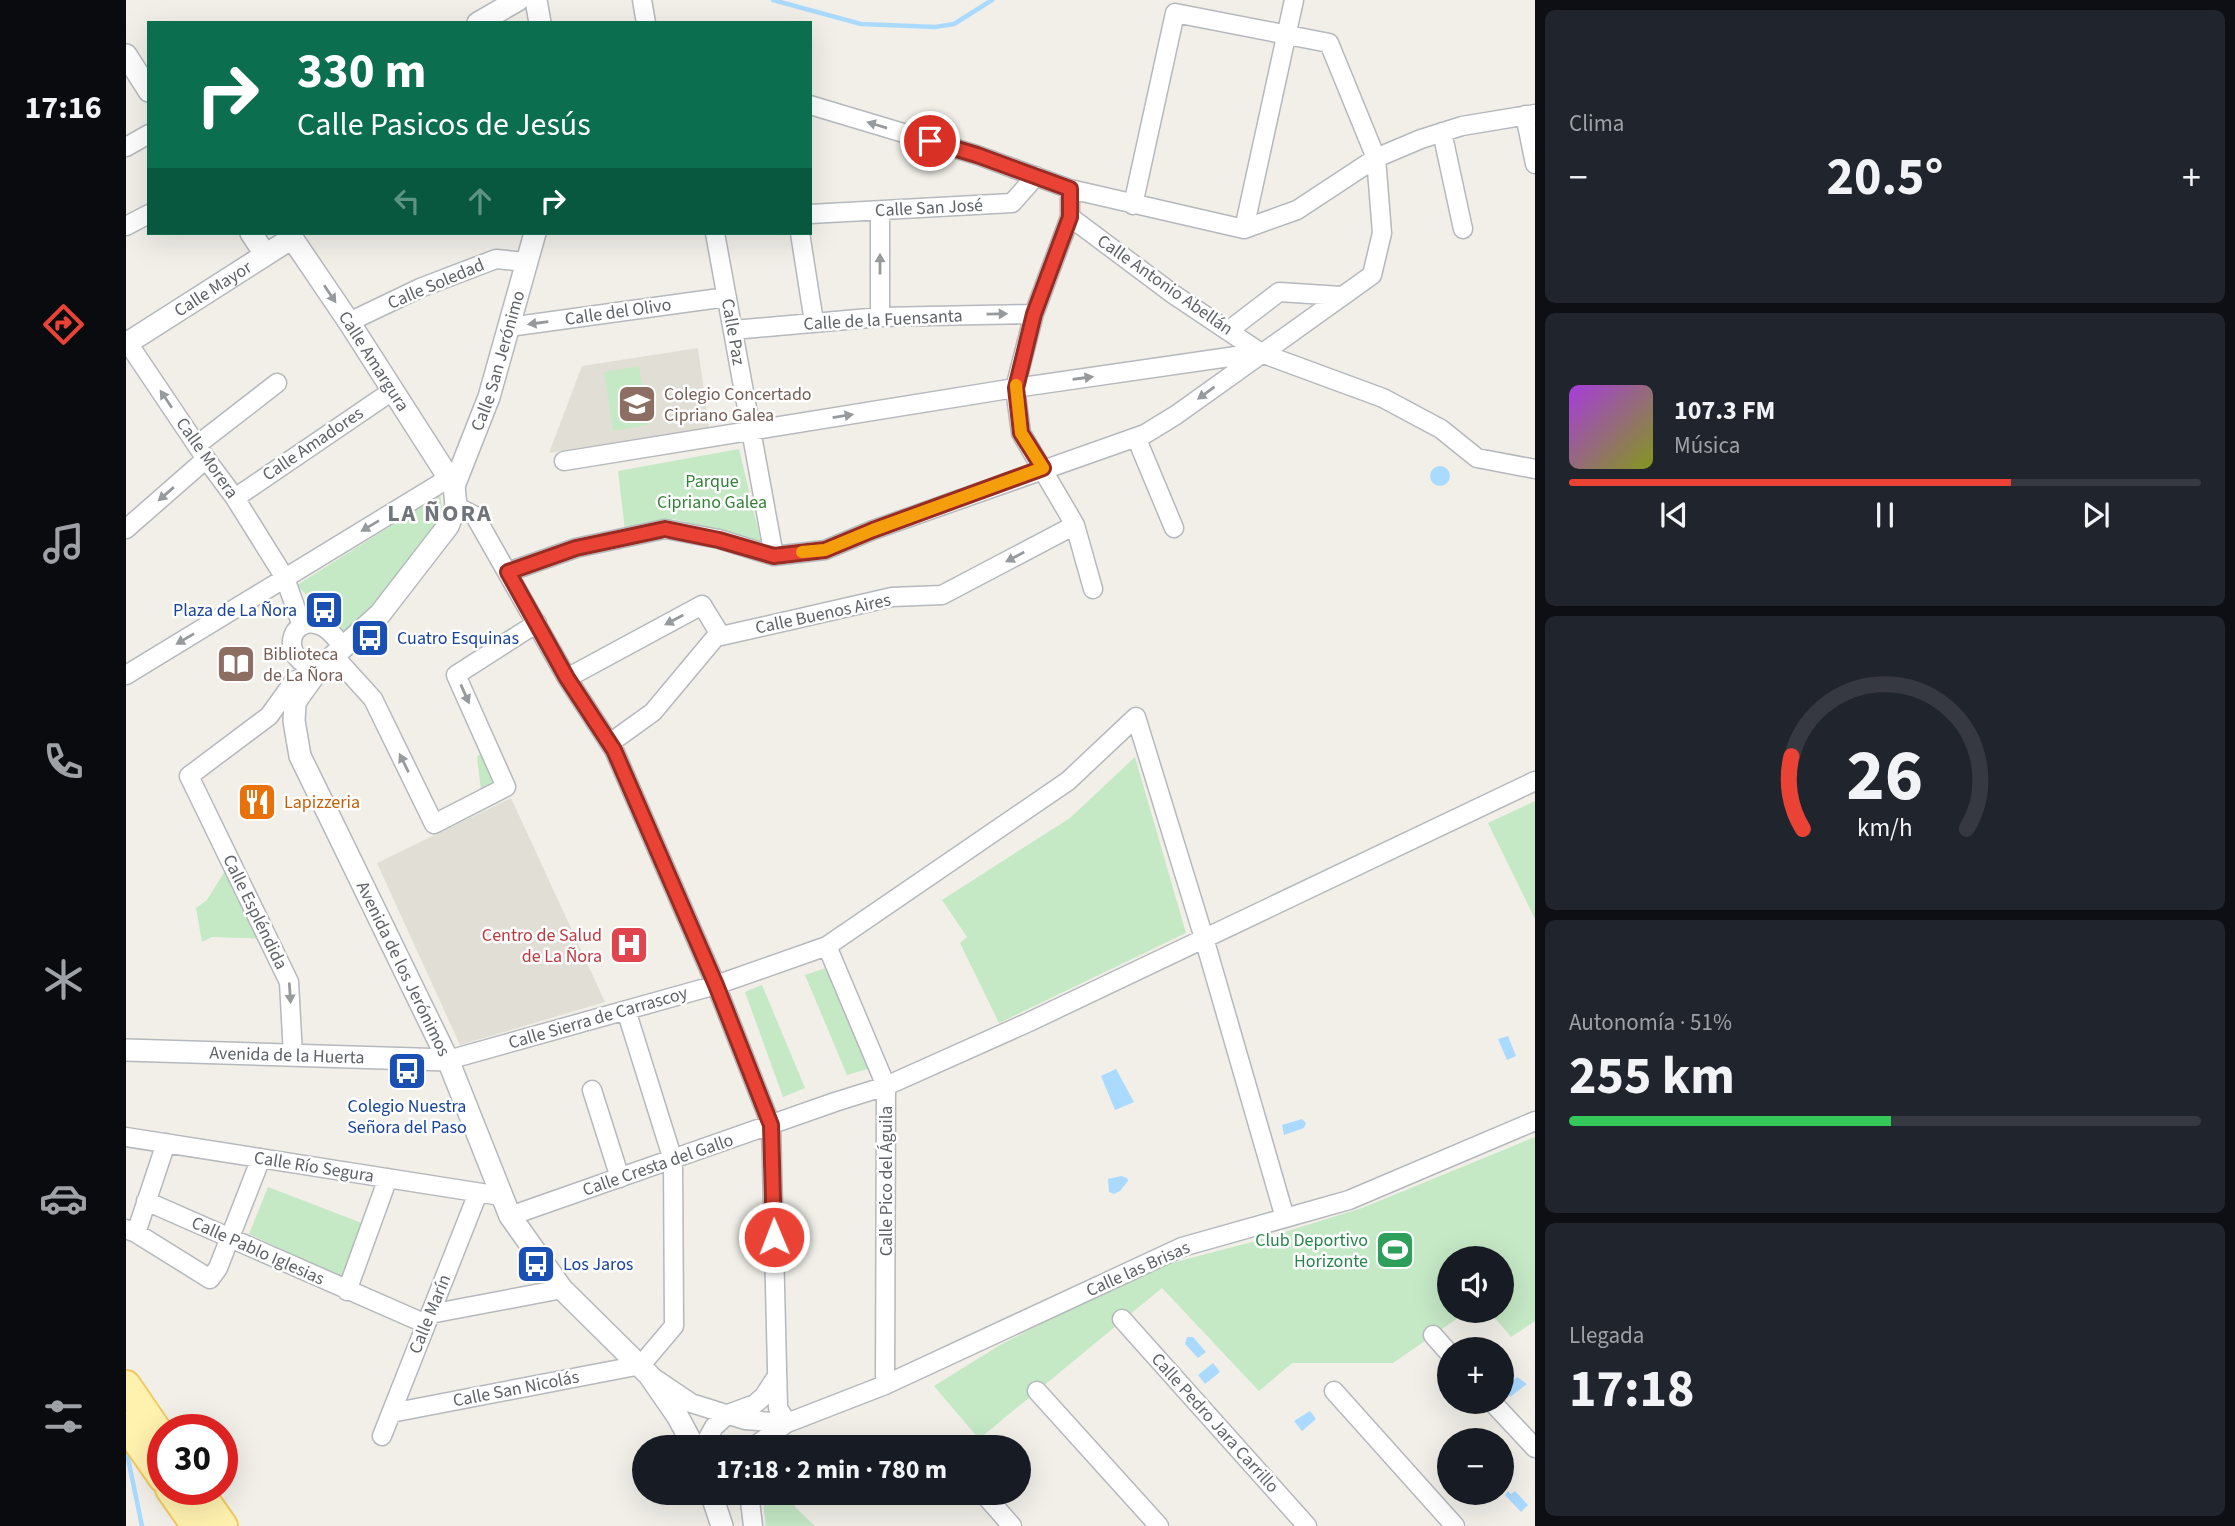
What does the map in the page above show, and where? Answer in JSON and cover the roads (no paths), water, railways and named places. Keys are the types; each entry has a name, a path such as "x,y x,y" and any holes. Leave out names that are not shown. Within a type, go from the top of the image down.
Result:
{"main road":[{"path":"126,1385 147,1416"},
{"path":"126,1425 147,1455"},
{"path":"181,1505 196,1526"},
{"path":"208,1505 223,1526"}],"street":[{"path":"481,21 517,0"},
{"path":"536,0 540,21"},
{"path":"642,0 646,21"},
{"path":"1244,229 1294,0"},
{"path":"508,572 576,548 665,529 719,540 774,556 825,550 1043,468 1136,437 1175,415 1372,275 1382,233 1376,158 1329,43 1175,13 1133,205"},
{"path":"126,55 147,87"},
{"path":"812,106 977,155 1070,189 1244,229 1297,210 1376,158 1462,126 1530,114 1535,164"},
{"path":"1442,132 1463,229"},
{"path":"126,147 147,135"},
{"name":"Calle San José","path":"812,214 1012,203 1036,176"},
{"path":"1070,189 1070,217 1034,314 1016,388 1021,433 1075,525 1093,589"},
{"path":"880,212 880,317"},
{"path":"126,226 147,215"},
{"name":"Calle Antonio Abellán","path":"1070,217 1173,294 1261,352 1383,398 1441,429 1477,458 1535,469"},
{"path":"252,235 265,254"},
{"name":"Calle Mayor","path":"127,342 296,235"},
{"name":"Calle Amargura","path":"296,235 453,490"},
{"name":"Calle San Jerónimo","path":"453,490 489,397 534,235"},
{"name":"Calle Paz","path":"715,235 774,556"},
{"path":"800,235 814,323"},
{"name":"Calle Soledad","path":"349,322 420,288 496,259 526,262"},
{"path":"1228,331 1279,292 1341,296"},
{"name":"Calle del Olivo","path":"509,327 727,297"},
{"name":"Calle de la Fuensanta","path":"733,330 880,317 1034,314"},
{"name":"Calle Morera","path":"127,342 235,498 285,578 302,626"},
{"path":"564,461 1016,388 1261,352"},
{"path":"126,529 202,452 277,383"},
{"name":"Calle Amadores","path":"235,498 391,391"},
{"path":"1136,437 1174,528"},
{"path":"126,675 285,578 453,490 475,516 567,678 610,743 716,985 771,1125 778,1408 787,1423"},
{"name":"Avenida de los Jerónimos","path":"453,490 448,526 380,614 298,687 294,721 300,756 448,1060 510,1216 562,1289 645,1370 688,1435"},
{"name":"Calle Buenos Aires","path":"720,634 892,597 942,595 1075,525"},
{"path":"567,678 702,605 720,634 653,712 610,743"},
{"path":"269,716 298,687 292,649 293,636 302,626 313,623 323,626 332,658 373,699 434,824 506,787 456,675 537,623"},
{"path":"294,655 303,665 332,658"},
{"path":"269,716 294,721"},
{"name":"Calle Espléndida","path":"269,716 189,776 289,982 293,1055"},
{"name":"Calle Sierra de Carrascoy","path":"448,1060 716,985 827,946 1068,781 1136,717 1204,939"},
{"name":"Calle Cresta del Gallo","path":"510,1216 886,1086 1030,1022 1535,782"},
{"path":"1204,939 1285,1218"},
{"name":"Calle Pico del Águila","path":"827,946 886,1086 885,1385"},
{"path":"626,1010 673,1160 674,1325 645,1370 691,1403 745,1420 787,1423"},
{"name":"Avenida de la Huerta","path":"126,1050 448,1060"},
{"path":"592,1090 620,1178"},
{"name":"Calle las Brisas","path":"787,1423 885,1385 1182,1247 1349,1200 1535,1121"},
{"name":"Calle Río Segura","path":"126,1137 501,1196"},
{"path":"166,1143 146,1201 131,1231 210,1279 218,1268 261,1158"},
{"path":"347,1291 388,1178"},
{"name":"Calle Marín","path":"382,1436 478,1192"},
{"name":"Calle Pablo Iglesias","path":"146,1201 347,1291 428,1319"},
{"path":"428,1319 562,1289"},
{"name":"Calle Pedro Jara Carrillo","path":"1122,1319 1307,1526"},
{"path":"1433,1335 1437,1340"},
{"name":"Calle San Nicolás","path":"391,1413 645,1370"},
{"path":"710,1435 728,1414 755,1404 764,1396 777,1376"},
{"path":"1037,1391 1159,1526"},
{"path":"1334,1391 1455,1526"},
{"path":"1503,1414 1535,1448"},
{"path":"770,1435 787,1423"},
{"path":"715,1505 722,1526"},
{"path":"750,1505 753,1526"},
{"path":"994,1505 1012,1526"}],"water":[{"path":"1436,466 1444,466 1450,476 1444,486 1436,486 1430,480 1430,472"},
{"path":"1508,1036 1516,1056 1507,1060 1498,1039"},
{"path":"1116,1069 1134,1102 1115,1110 1101,1076"},
{"path":"1302,1119 1306,1123 1304,1128 1284,1135 1282,1125"},
{"path":"1121,1176 1128,1181 1120,1191 1114,1194 1109,1192 1108,1179"},
{"path":"1187,1337 1193,1337 1206,1352 1198,1358 1185,1344"},
{"path":"1213,1363 1220,1372 1205,1384 1198,1375"},
{"path":"1517,1377 1527,1384 1514,1394 1514,1380"},
{"path":"1310,1411 1316,1419 1302,1431 1294,1421"},
{"path":"1515,1491 1528,1505 1521,1512 1514,1505"}],"waterway":[{"path":"773,0 861,24 935,27 954,24 992,0"},
{"path":"126,1449 142,1526"}],"place":[{"name":"Colegio Concertado Cipriano Galea","path":"637,404"},
{"name":"Plaza de La Ñora","path":"324,610"},
{"name":"Cuatro Esquinas","path":"370,638"},
{"name":"Biblioteca de La Ñora","path":"236,664"},
{"name":"Lapizzeria","path":"257,802"},
{"name":"Centro de Salud de La Ñora","path":"629,945"},
{"name":"Colegio Nuestra Señora del Paso","path":"407,1071"},
{"name":"Club Deportivo Horizonte","path":"1395,1250"},
{"name":"Los Jaros","path":"536,1264"}],"district":[{"name":"LA ÑORA","path":"440,513"}],"park label":[{"name":"Parque Cipriano Galea","path":"712,491"}]}
